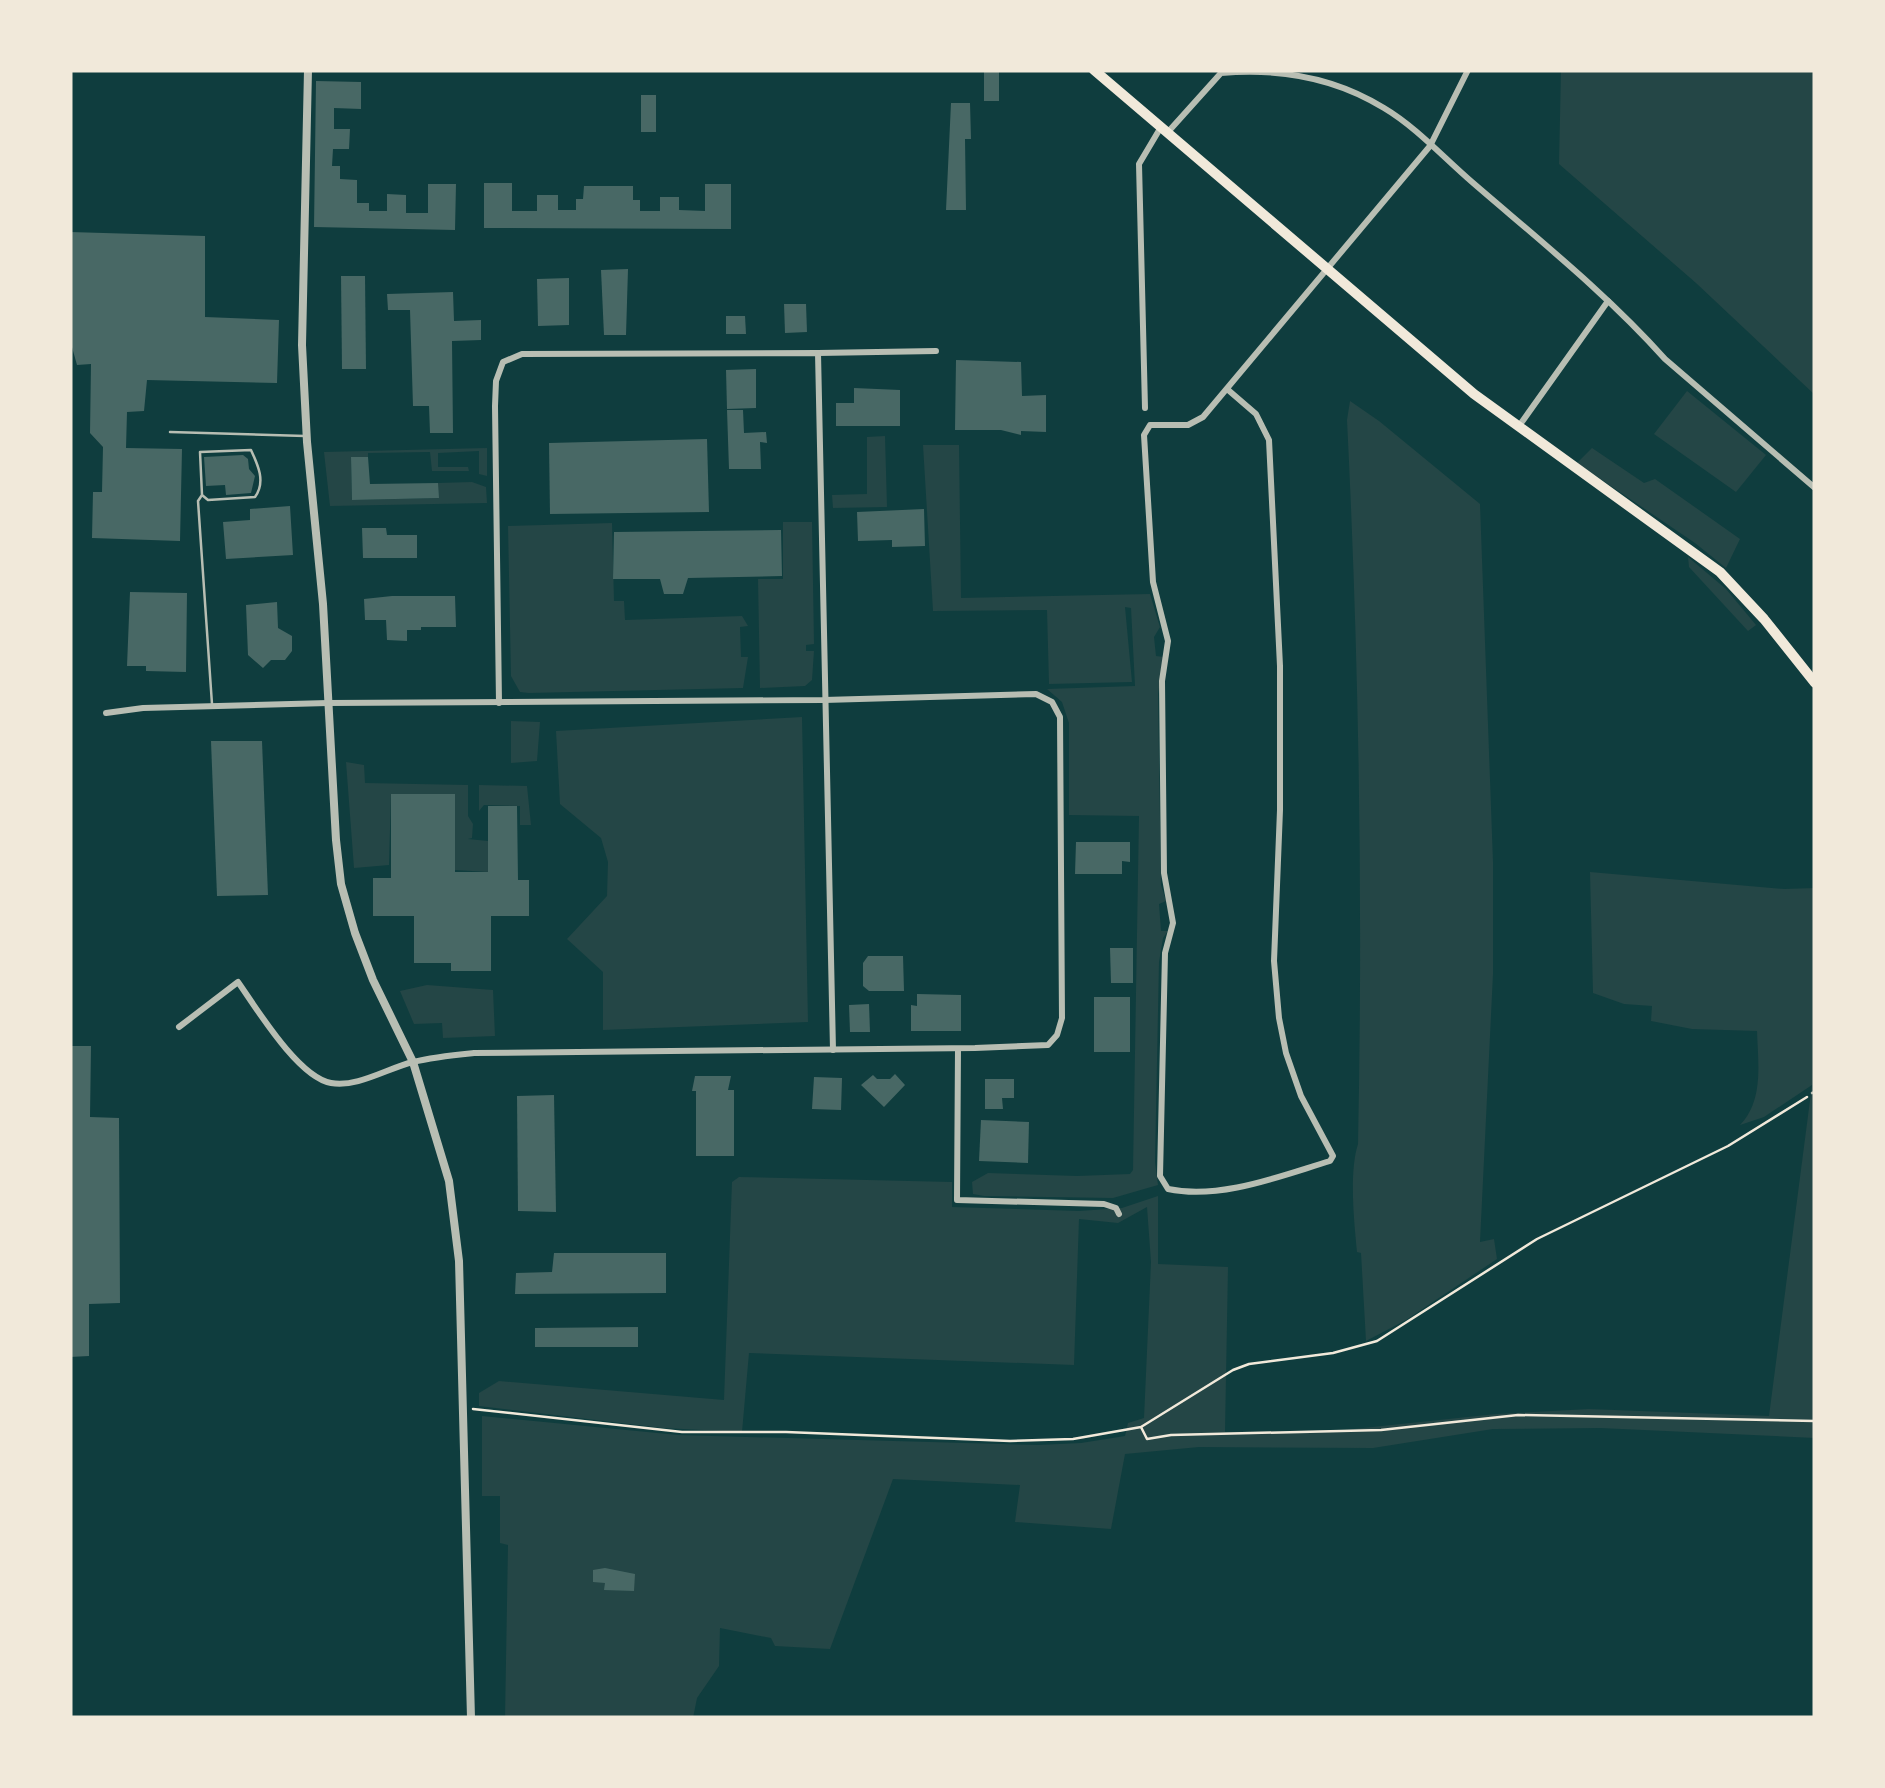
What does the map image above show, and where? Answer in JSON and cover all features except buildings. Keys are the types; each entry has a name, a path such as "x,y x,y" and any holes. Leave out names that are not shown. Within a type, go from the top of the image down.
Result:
{"main road":[{"path":"1094,70 1326,270 1518,428 1720,572 1764,618 1815,683"}],"street":[{"path":"308,70 302,346 341,884 373,980 414,1062 450,1181 459,1261 471,1718"},
{"path":"1227,389 1256,414 1269,440 1280,666 1274,961 1279,1018 1301,1096 1333,1156 1330,1162 1285,1175 1190,1192 1163,1185 1160,1163 1165,953 1173,923 1164,873 1162,682 1168,653 1150,559 1144,436 1146,428 1155,424 1194,424 1227,389 1430,146 1468,70"},
{"path":"1144,408 1138,164 1164,130 1222,73 1301,74 1383,107 1608,300 1665,358 1815,488"},
{"path":"1518,428 1608,300"},
{"path":"498,703 495,406 496,381 503,362 522,354 936,351"},
{"path":"818,353 833,1050"},
{"path":"106,713 328,703 824,700 1036,694 1052,702 1060,717 1062,1018 1057,1035 1048,1045 474,1053 414,1062 346,1083 320,1080 288,1050 238,982 179,1026"},
{"path":"958,1048 957,1200 1104,1204 1116,1208 1119,1214"}],"lane":[{"path":"170,432 307,436"},
{"path":"202,495 208,500 255,497 260,471 251,450 200,452 202,495 198,501 212,706"}],"path":[{"path":"463,1408 682,1432 752,1435 786,1432 1042,1441 1108,1435 1141,1426 1249,1364 1333,1353 1376,1342 1536,1240 1728,1146 1814,1092"},
{"path":"1141,1426 1147,1439 1172,1435 1381,1430 1518,1415 1815,1421"}],"shaded area":[{"path":"1561,70 1815,70 1815,395 1696,283 1559,164"},
{"path":"1687,391 1766,455 1736,492 1654,434"},
{"path":"1350,401 1480,504 1493,862 1493,974 1480,1242 1494,1239 1497,1259 1406,1320 1366,1341 1353,1197 1358,1144 1360,873 1347,420"},
{"path":"885,436 887,507 833,508 832,495 867,494 867,437"},
{"path":"923,445 959,445 961,598 1150,594 1160,627 1154,637 1156,656 1164,657 1158,694 1161,885 1166,901 1159,904 1161,931 1168,931 1159,962 1155,1162 1158,1185 1113,1198 984,1196 973,1194 972,1182 988,1173 1077,1176 1130,1174 1133,1170 1139,816 1069,815 1069,723 1062,702 1047,689 1135,686 1131,608 1125,607 1132,682 1049,684 1047,610 933,611"},
{"path":"487,448 487,476 479,474 479,451 438,453 438,467 468,467 469,471 432,471 430,452 368,453 368,457 351,458 352,500 438,498 438,483 472,482 486,487 487,503 330,506 324,452"},
{"path":"1592,448 1644,483 1655,479 1740,539 1726,568 1577,463"},
{"path":"783,522 812,522 814,644 806,645 806,651 814,651 812,680 805,686 760,688 758,579 783,579"},
{"path":"612,523 614,601 624,601 625,620 742,616 748,626 740,627 741,657 748,657 743,688 520,692 511,676 508,526"},
{"path":"1688,557 1726,589 1756,625 1748,631 1689,567"},
{"path":"802,717 808,1022 603,1030 603,972 567,939 607,896 608,862 601,838 560,804 556,731"},
{"path":"511,721 540,722 537,761 511,763"},
{"path":"346,762 364,765 365,783 468,785 468,816 473,824 472,838 468,839 488,841 488,872 455,870 454,794 391,794 389,865 354,868"},
{"path":"479,785 527,786 531,825 520,825 520,806 484,805 479,811"},
{"path":"1590,872 1784,889 1815,888 1815,1438 1600,1428 1493,1429 1373,1448 1199,1447 1125,1454 1111,1529 1015,1522 1020,1485 893,1479 830,1649 775,1646 771,1638 720,1628 719,1666 697,1698 693,1718 505,1718 508,1545 500,1543 500,1496 482,1496 482,1416 678,1435 1038,1445 1125,1436 1128,1423 1144,1418 1151,1262 1147,1207 1118,1223 1079,1219 1074,1365 749,1353 742,1432 663,1428 479,1406 479,1393 499,1381 724,1400 732,1182 739,1177 952,1182 952,1207 1079,1211 1122,1208 1158,1196 1158,1264 1228,1267 1225,1432 1344,1430 1589,1409 1769,1416 1812,1085 1764,1117 1740,1125 1756,1093 1757,1031 1692,1029 1651,1021 1652,1006 1624,1004 1593,993"},
{"path":"427,985 493,990 495,1036 443,1038 442,1023 414,1024 400,991"}]}
